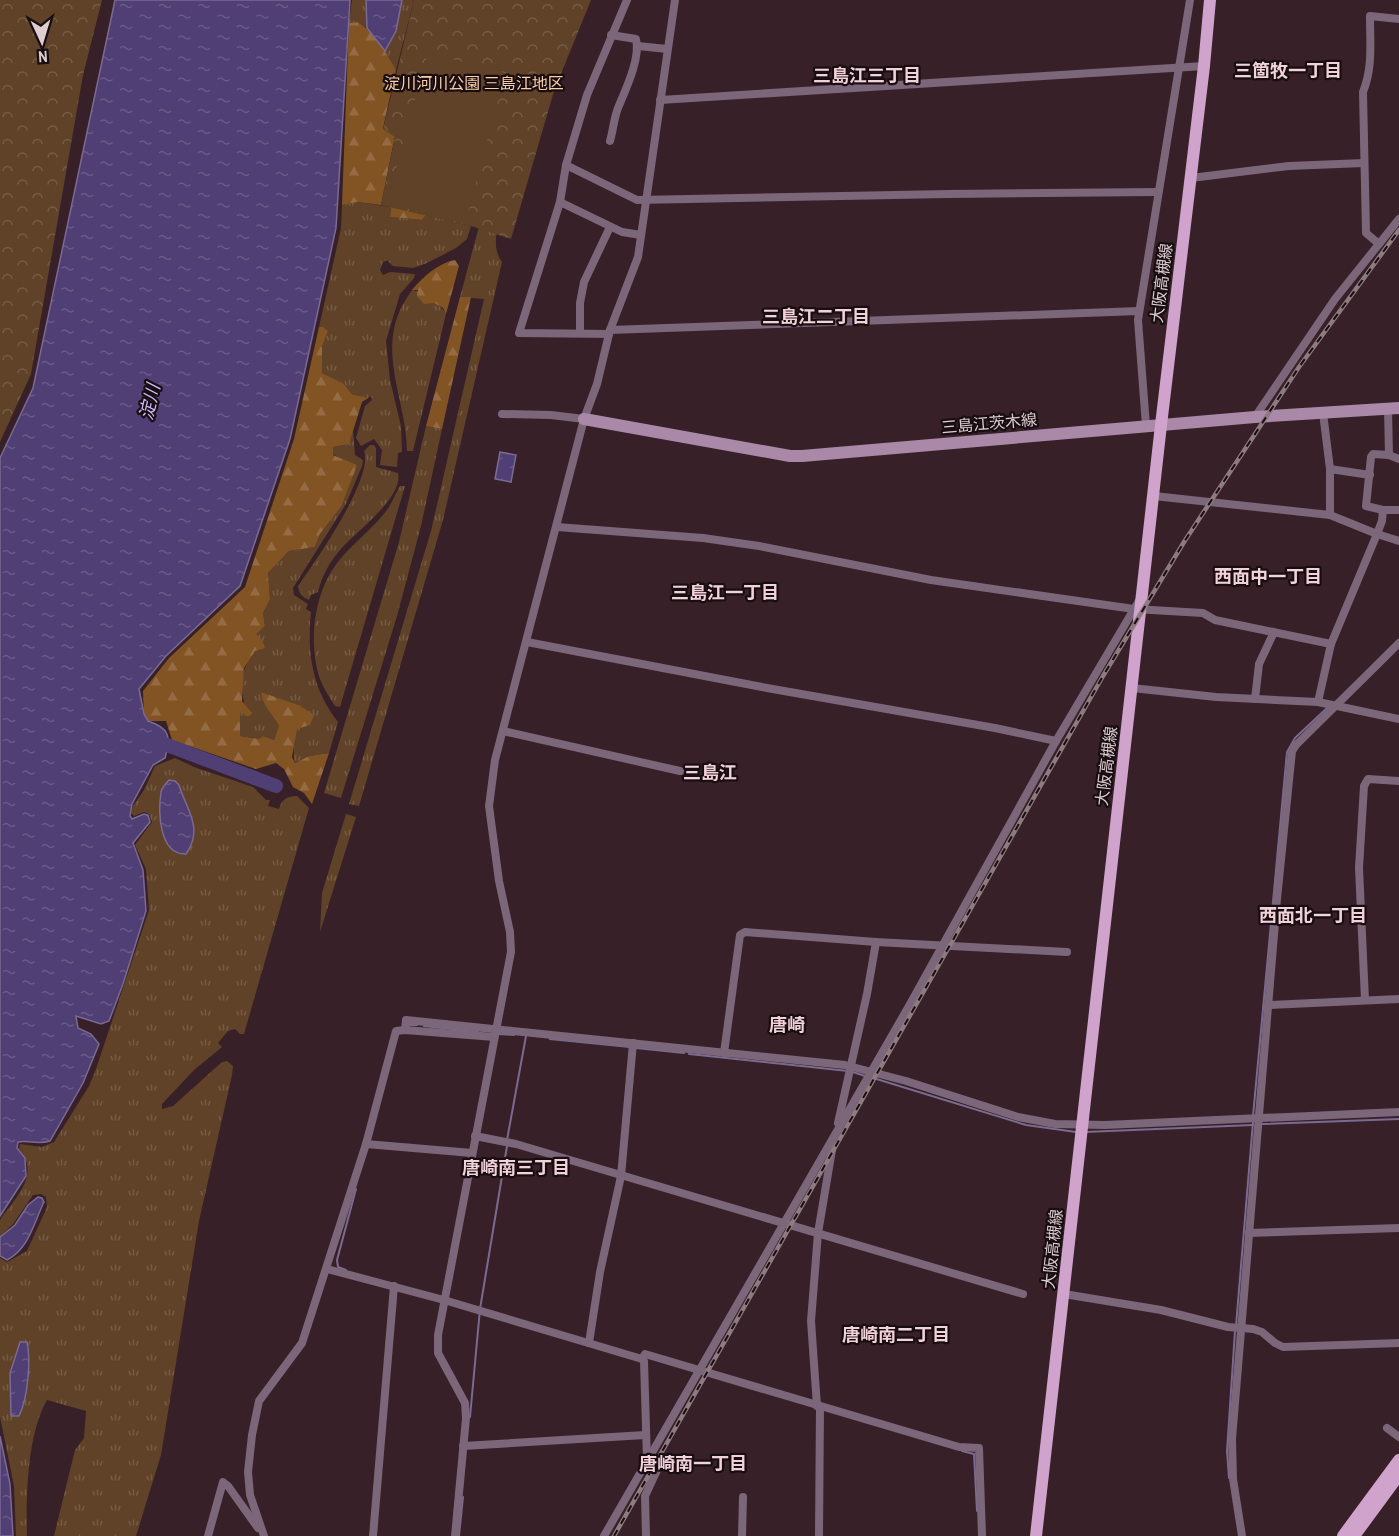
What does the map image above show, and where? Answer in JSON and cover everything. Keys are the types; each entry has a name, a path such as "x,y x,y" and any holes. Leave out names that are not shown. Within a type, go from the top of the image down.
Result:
{"main road":[{"name":"大阪高槻線","path":"1036,1536 1132,688 1138,609 1144,594 1210,0"},
{"name":"三島江茨木線","path":"585,419 790,456 1255,417 1394,408"},
{"path":"1343,1536 1399,1460"},
{"path":"1354,1536 1399,1475"}],"street":[{"path":"627,0 587,95 566,165 560,202 519,333 610,332 1139,311"},
{"path":"455,1536 466,1418 465,1403 438,1353 438,1335 511,952 510,932 499,881 489,806 495,760 585,419 597,384 610,332 638,257 675,0"},
{"path":"1146,426 1138,331 1139,311 1190,0"},
{"path":"1379,244 1366,233 1363,92 1370,76 1371,66 1370,16 1399,19"},
{"path":"610,141 638,46 636,39 611,35"},
{"path":"638,46 668,49"},
{"path":"660,100 1204,66"},
{"path":"1191,178 1289,166 1364,163"},
{"path":"566,165 637,200 1157,192"},
{"path":"560,202 622,232 641,235"},
{"path":"1255,417 1335,299 1399,219"},
{"path":"580,333 580,303 584,282 610,227"},
{"path":"1389,454 1394,408"},
{"path":"1323,413 1330,469 1330,515"},
{"path":"502,414 551,415 585,419"},
{"path":"1399,459 1389,454 1373,454 1366,506 1383,510 1399,510"},
{"path":"1330,469 1370,475"},
{"path":"1154,496 1330,515 1399,541"},
{"path":"1318,702 1331,644 1377,534 1383,510"},
{"path":"557,526 703,538 759,546 931,580 1138,609 1203,614 1215,620 1331,644"},
{"path":"604,1536 871,1072 1056,741 1138,609"},
{"path":"1255,699 1259,664 1274,632"},
{"path":"527,642 1056,741"},
{"path":"1242,1536 1231,1455 1258,1119 1292,751 1399,643"},
{"path":"1132,688 1318,702 1399,719"},
{"path":"503,731 680,771"},
{"path":"1365,1000 1359,868 1364,786 1368,779 1399,781"},
{"path":"724,1053 740,935 745,932 876,942 1067,952"},
{"path":"819,1536 819,1406 811,1321 818,1233 835,1134 867,994 876,942"},
{"path":"1268,1005 1399,999"},
{"path":"263,1536 250,1495 248,1472 259,1401 302,1343 366,1144 396,1031 495,1033 633,1043 851,1066 1018,1117 1055,1124 1082,1126 1399,1112"},
{"path":"589,1344 600,1272 621,1176 633,1043"},
{"path":"475,1136 516,1144 1023,1294"},
{"path":"366,1144 472,1153"},
{"path":"1249,1233 1399,1228"},
{"path":"327,1269 444,1300 642,1359"},
{"path":"373,1536 394,1286"},
{"path":"1064,1294 1161,1310 1228,1327 1262,1332 1284,1347 1399,1343"},
{"path":"642,1359 645,1354 959,1446 979,1448 982,1536"},
{"path":"642,1359 644,1361 647,1461"},
{"path":"1387,1428 1399,1437"},
{"path":"463,1446 645,1435"},
{"path":"646,1536 645,1496 658,1468 647,1461"},
{"path":"208,1536 223,1482 263,1536"},
{"path":"742,1536 743,1497"}],"green space":[{"path":"0,0 102,0 83,75 31,374 0,442"},
{"path":"352,0 366,0 367,28 358,22 349,23"},
{"path":"402,0 414,0 396,70 385,51 396,31"},
{"name":"淀川河川公園 三島江地区","path":"414,0 591,0 554,91 511,239 471,226 381,205 395,137 383,129"},
{"path":"358,22 375,37 396,70 383,128 395,136 381,205 358,202 342,205 349,23"},
{"path":"428,53 505,73 465,224 387,203"},
{"path":"358,202 391,207 390,217 422,220 426,215 471,226 467,239 456,248 427,263 413,268 393,266 387,260 383,262 380,270 383,275 390,272 415,274 400,294 386,341 390,380 401,426 402,452 398,453 397,467 380,465 382,450 374,439 361,446 356,438 365,406 372,400 371,396 368,398 352,394 343,383 322,373 322,347 328,331 319,327 341,228 342,205"},
{"path":"391,207 426,215 422,220 390,217"},
{"path":"481,219 498,223 496,248 502,262 443,520 359,806 349,804 431,531 484,299 460,297"},
{"path":"455,260 459,266 446,314 443,308 434,303 424,304 417,296 418,290 412,290 431,271"},
{"path":"412,290 431,299 446,314 413,451 407,451 392,345 394,327 400,310"},
{"path":"460,297 471,297 442,429 426,426"},
{"path":"319,327 328,331 322,347 322,373 343,383 352,394 368,398 362,402 349,444 333,447 333,455 357,465 341,507 320,534 315,547 289,551 268,573 270,599 263,613 265,626 256,634 262,640 265,648 255,651 244,668 242,701 252,713 248,717 240,712 240,736 259,739 263,736 274,740 279,726 265,705 261,692 299,705 314,715 310,725 297,729 292,757 295,763 309,756 329,753 312,804 304,793 293,787 284,769 276,763 256,769 172,740 166,721 148,721 144,714 143,691 169,658 245,587 294,439"},
{"path":"426,426 442,429 421,526 397,616 341,798 324,793 399,542"},
{"path":"353,430 355,455 363,460 362,466 346,504 293,588 294,595 308,604 306,609 311,612 310,642 313,670 322,696 338,722 329,753 309,756 295,763 294,744 299,705 261,692 265,705 279,726 274,740 263,736 259,739 240,736 240,711 248,717 243,698 244,671 254,647 255,634 265,626 263,613 270,599 268,573 289,551 315,547 320,534 341,507 343,460 333,454 333,447 349,444"},
{"path":"370,445 376,448 376,467 398,473 398,483 386,504 336,555 324,575 318,592 311,595 309,600 304,598 298,586 329,540 352,499 365,464 364,451"},
{"path":"400,486 405,486 340,707 335,706 320,679 315,655 315,625 321,595 333,569 384,514"},
{"path":"175,758 194,767 253,787 266,800 270,800 268,806 279,809 285,799 297,796 309,808 244,1034 240,1034 235,1029 228,1031 218,1043 222,1047 194,1070 162,1104 162,1109 173,1106 222,1062 227,1061 233,1066 199,1221 161,1455 136,1536 54,1536 75,1450 84,1438 86,1411 47,1400 35,1430 29,1466 27,1536 16,1536 14,1486 0,1417 0,1258 7,1262 27,1251 47,1207 46,1197 41,1194 33,1195 13,1224 0,1236 0,1221 21,1191 27,1177 27,1163 19,1149 20,1144 42,1147 54,1142 89,1086 96,1069 149,910 146,869 135,845 152,822 149,814 144,812 134,816 131,813 155,766"},
{"path":"346,814 356,817 320,932 322,893"}],"water":[{"name":"淀川","path":"115,0 350,0 336,228 290,439 240,586 166,656 139,689 144,714 148,721 165,730 168,744 165,758 153,765 132,804 130,816 132,819 144,814 148,815 150,822 133,843 143,870 146,911 123,984 109,1021 101,1024 76,1016 78,1028 91,1034 99,1044 83,1083 50,1141 18,1142 17,1148 25,1158 26,1176 0,1216 0,458 33,388"},
{"path":"366,0 402,0 396,31 385,51 367,28"},
{"path":"500,452 516,455 511,482 495,479"},
{"path":"169,780 179,785 194,828 194,836 186,854 170,848 162,831 161,792"},
{"path":"38,1197 44,1202 30,1234 21,1249 7,1260 0,1256 0,1237 15,1225 28,1205"},
{"path":"20,1342 27,1342 28,1379 25,1399 19,1416 11,1416 10,1373"},
{"path":"0,1436 10,1484 13,1536 0,1536"}],"waterway":[{"path":"1253,1116 1287,752 1295,738 1327,708"},
{"path":"151,739 276,786"},
{"path":"409,1025 417,1025"},
{"path":"424,1026 478,1032"},
{"path":"499,1034 514,1035"},
{"path":"507,1140 526,1036"},
{"path":"550,1039 630,1047"},
{"path":"636,1048 684,1053"},
{"path":"689,1054 848,1071"},
{"path":"853,1072 865,1076"},
{"path":"870,1077 1026,1125 1076,1132"},
{"path":"1262,1124 1399,1119"},
{"path":"1236,1326 1253,1122"},
{"path":"1085,1132 1253,1125"},
{"path":"470,1417 480,1309 507,1146"},
{"path":"346,1270 338,1267 337,1260 356,1189"},
{"path":"1229,1478 1227,1451 1235,1331"},
{"path":"962,1451 974,1454 977,1511"},
{"path":"459,1536 463,1497"}],"railway":[{"path":"614,1536 1103,676 1184,542 1299,367 1399,230"}],"district":[{"name":"三箇牧一丁目","path":"1288,71"},
{"name":"三島江三丁目","path":"867,76"},
{"name":"三島江二丁目","path":"816,317"},
{"name":"西面中一丁目","path":"1268,577"},
{"name":"三島江一丁目","path":"725,593"},
{"name":"三島江","path":"710,773"},
{"name":"西面北一丁目","path":"1313,916"},
{"name":"唐崎","path":"787,1025"},
{"name":"唐崎南三丁目","path":"516,1168"},
{"name":"唐崎南二丁目","path":"896,1335"},
{"name":"唐崎南一丁目","path":"693,1464"}]}
